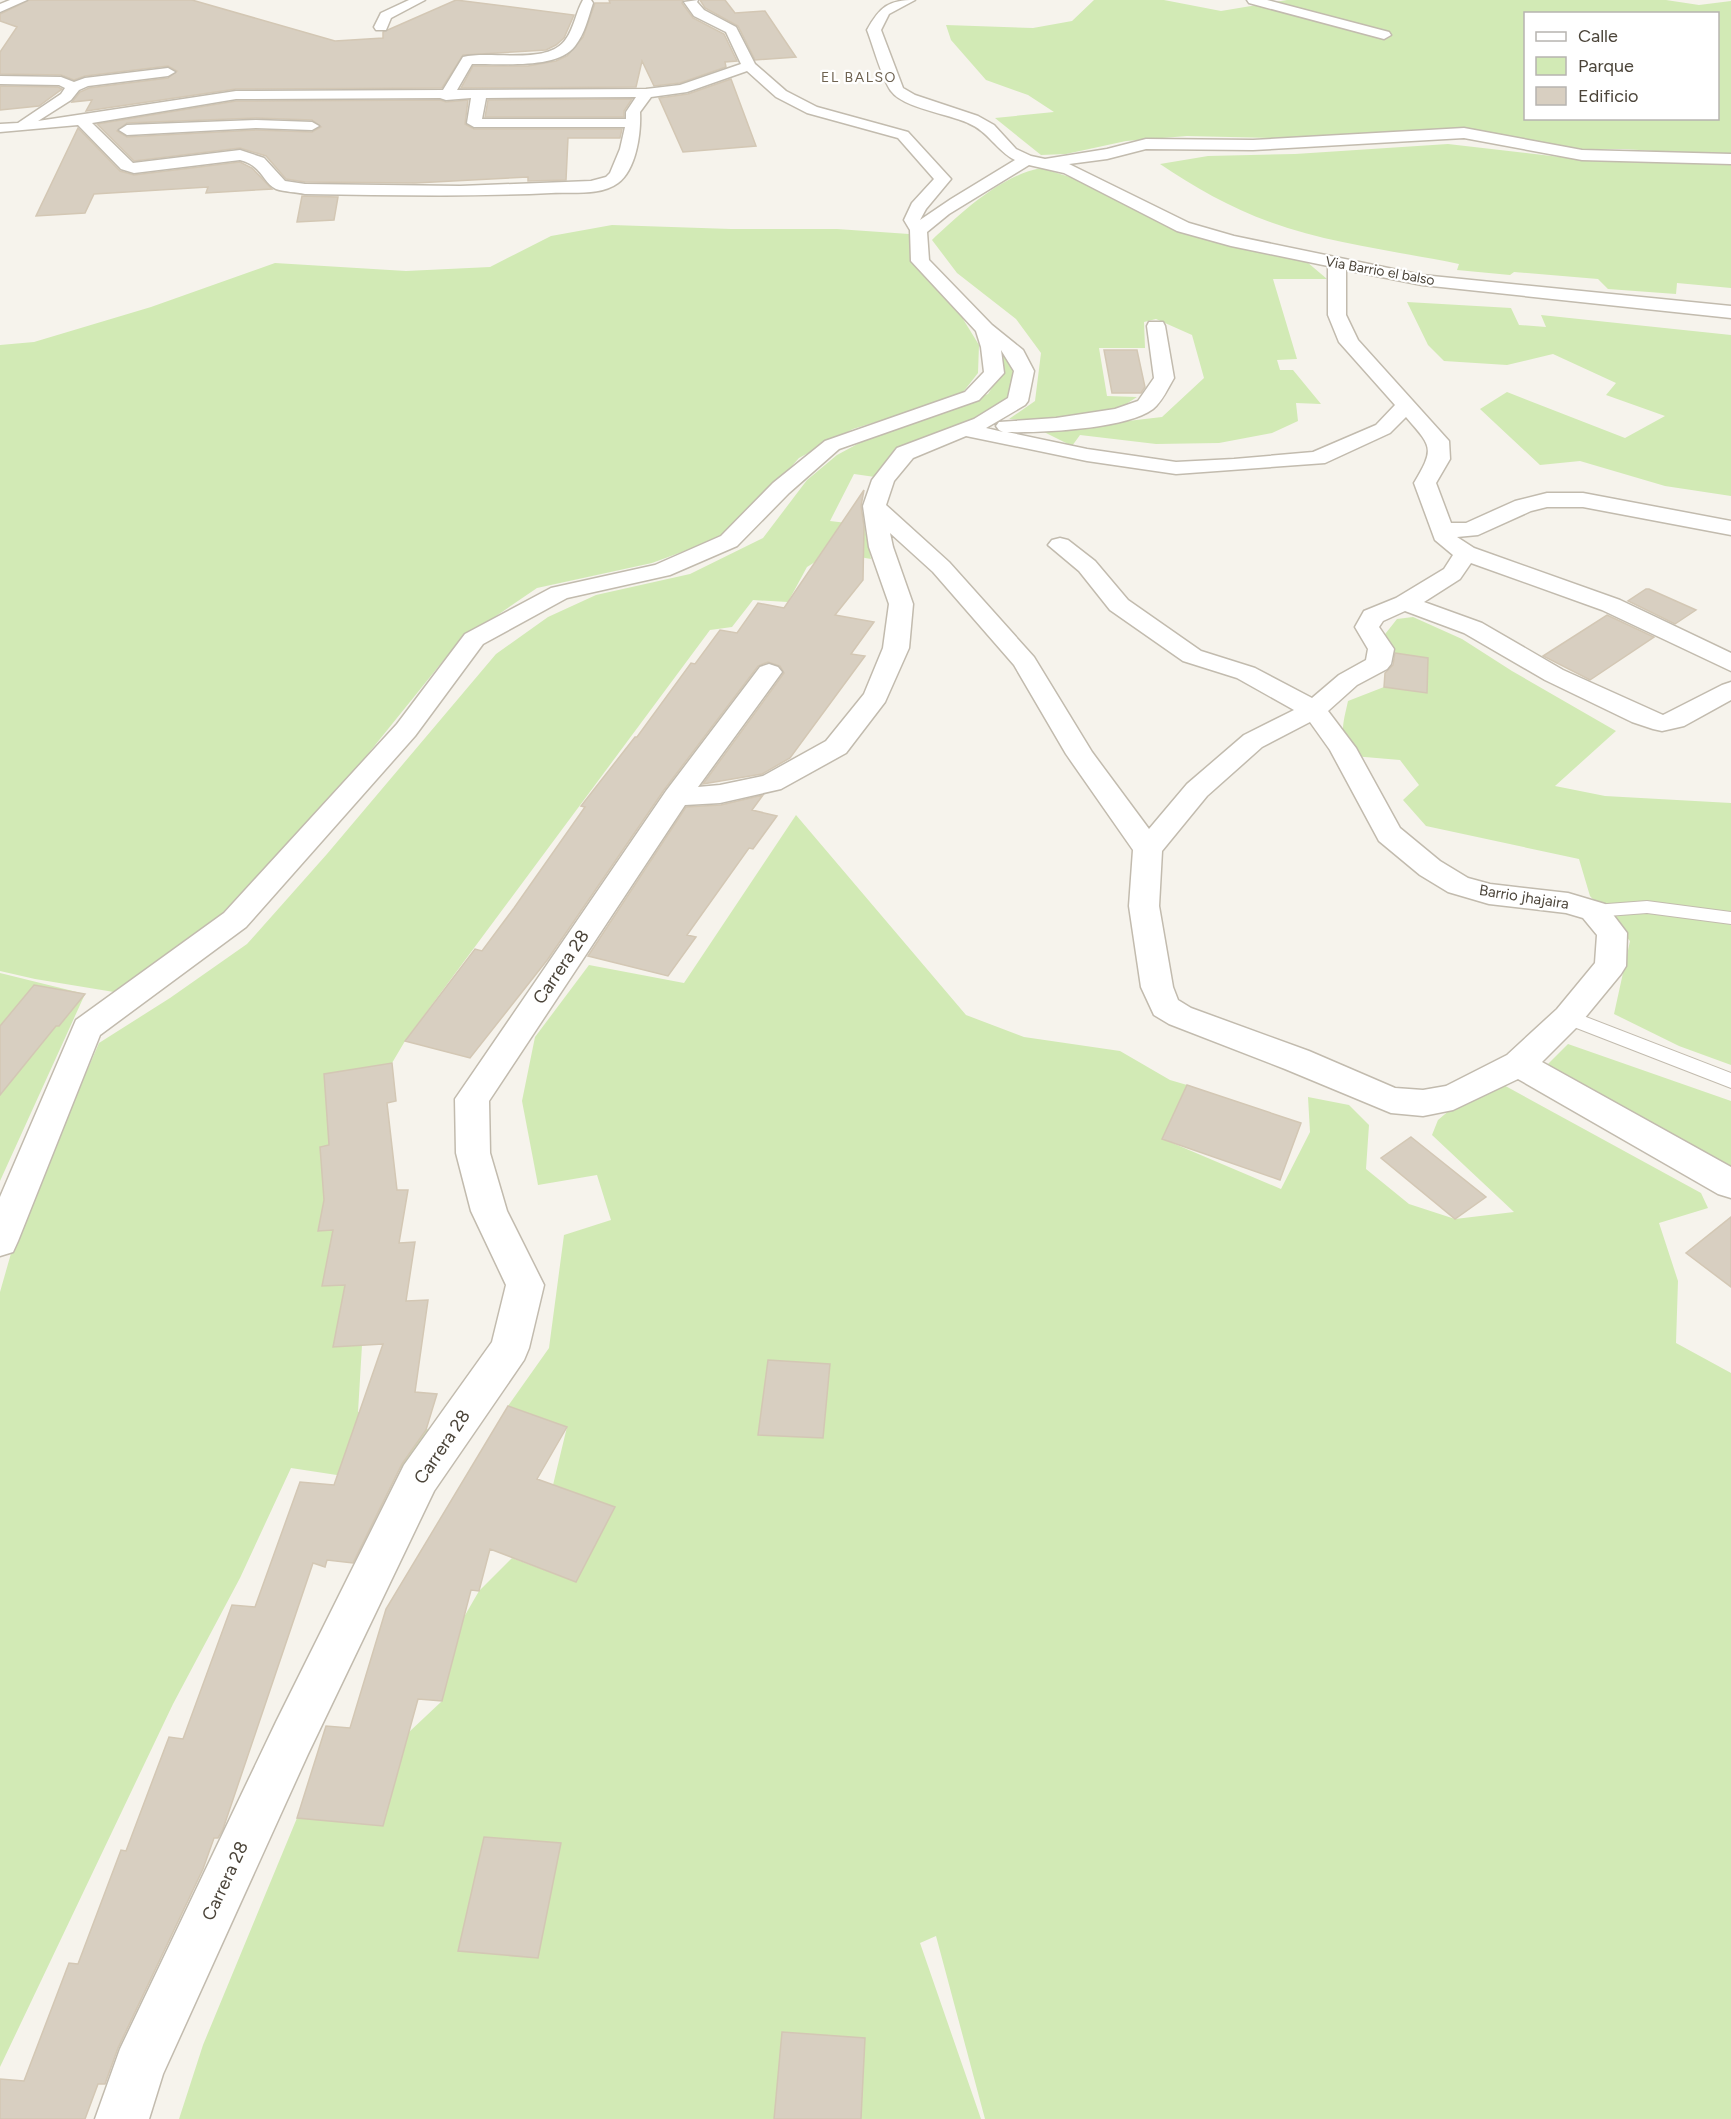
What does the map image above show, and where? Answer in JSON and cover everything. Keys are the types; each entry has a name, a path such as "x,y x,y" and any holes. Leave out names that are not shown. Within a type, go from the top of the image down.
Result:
{"street":[{"path":"0,8 21,0"},
{"path":"381,27 386,16 419,0"},
{"path":"676,797 720,794 771,783 836,747 876,696 896,648 902,604 882,547 874,506 883,480 905,453 973,426 1018,401 1024,371 1013,350 985,329 920,261 918,231 912,220 918,207 943,179 903,135 812,110 781,94 749,66 731,30 699,13 690,2 692,0"},
{"name":"Via Barrio el balso","path":"909,0 884,12 874,30 897,90 910,98 973,119 989,128 1011,152 1069,169 1183,227 1231,241 1422,280 1731,312"},
{"path":"1254,0 1384,35"},
{"path":"446,96 468,60 545,57 562,52 575,36 587,3"},
{"path":"0,128 18,128 236,95 446,96 646,93 682,89 749,66"},
{"path":"18,128 66,97 74,87 85,82 110,77 168,72"},
{"path":"0,80 61,81 74,87"},
{"path":"80,119 127,166 134,168 240,155 259,160 280,185 306,189 512,191 591,186 609,181 619,175 635,123 633,112 646,93"},
{"path":"479,95 474,123 635,123"},
{"path":"95,132 256,124 312,126"},
{"path":"918,231 934,216 1036,161 1107,154 1146,144 1253,145 1464,133 1582,155 1731,159"},
{"path":"1337,263 1337,315 1349,342 1438,441 1439,459 1425,483 1446,540 1466,553 1611,605 1731,663"},
{"path":"973,426 1026,427 1088,420 1126,412 1146,404 1164,378 1156,326"},
{"path":"0,1241 87,1028 235,920 406,730 474,639 559,593 662,570 729,541 781,488 832,445 972,396 994,373 991,347 985,329"},
{"path":"973,426 1087,455 1176,468 1317,458 1383,429 1406,405"},
{"path":"1442,530 1470,530 1522,506 1548,500 1583,500 1731,528"},
{"path":"874,506 941,567 1025,662 1080,754 1148,849"},
{"path":"1060,545 1087,566 1119,605 1192,656 1246,673 1314,710"},
{"path":"1466,553 1452,574 1405,603 1373,616 1367,627 1382,649 1378,664 1348,680 1314,710 1253,741 1197,790 1148,849 1144,906 1157,987 1165,1007 1180,1016 1297,1060 1391,1100 1423,1103 1453,1096 1519,1064 1569,1017 1610,966 1612,933 1594,911"},
{"path":"1405,603 1473,628 1554,675 1641,716 1662,723 1675,720 1731,690"},
{"name":"Carrera 28","path":"122,2119 139,2068 153,2036 292,1738 419,1478 510,1348 525,1285 489,1211 473,1153 472,1099 676,797 769,672"},
{"name":"Barrio jhajaira","path":"1314,710 1343,748 1389,834 1430,868 1458,885 1489,894 1568,903 1594,911"},
{"path":"1519,1064 1731,1184"}],"lane":[{"path":"1594,911 1647,907 1731,918"},
{"path":"1569,1017 1731,1081"}],"green space":[{"path":"1094,0 1164,0 1221,11 1287,0 1666,0 1699,5 1731,1 1731,156 1624,149 1577,149 1463,128 1273,138 1187,136 1126,141 1066,154 1041,155 995,118 1054,112 1028,95 986,80 951,40 946,25 1033,28 1072,21"},
{"path":"1448,144 1577,159 1731,165 1731,288 1677,283 1676,294 1608,289 1598,279 1457,270 1459,264 1340,242 1270,222 1213,196 1160,164 1208,156 1295,154"},
{"path":"1041,168 1073,178 1210,241 1307,262 1327,279 1273,279 1297,359 1277,360 1280,370 1293,370 1321,404 1296,403 1298,421 1272,433 1219,443 1156,444 1080,435 1072,446 1042,431 1162,417 1204,378 1192,335 1156,319 1144,322 1145,348 1099,348 1107,396 1137,397 1120,408 1043,422 1009,419 1035,401 1041,353 1016,319 957,273 932,240 982,196 1011,179"},
{"path":"612,225 731,229 837,229 909,234 913,262 961,307 963,319 979,345 978,373 960,396 853,429 799,458 738,526 717,539 652,563 537,588 483,625 451,651 351,775 213,923 120,993 0,971 0,345 34,342 151,307 275,263 406,271 490,267 551,236"},
{"path":"1407,302 1511,308 1519,325 1546,327 1541,315 1731,335 1731,496 1665,486 1580,461 1540,465 1480,409 1507,392 1625,438 1665,416 1606,395 1616,383 1553,354 1507,365 1444,361 1428,345"},
{"path":"1001,338 1018,361 1009,396 982,418 948,428 896,450 875,477 854,474 830,521 864,525 871,559 831,552 807,567 788,602 753,600 732,627 710,630 405,1041 392,1063 378,1078 358,1412 431,1430 389,1483 291,1468 240,1578 173,1704 0,2067 0,1292 18,1229 99,1043 170,998 247,944 327,854 496,654 548,617 596,595 690,574 763,538 807,480 837,455 876,434 988,394 1002,372"},
{"path":"1413,617 1462,639 1512,671 1616,731 1555,786 1605,796 1731,803 1731,1065 1679,1046 1614,1014 1630,941 1590,896 1579,859 1426,826 1403,800 1419,785 1400,760 1353,756 1348,749 1343,723 1348,701 1384,687 1427,693 1428,658 1386,652 1382,638 1397,619"},
{"path":"796,815 966,1015 1024,1037 1120,1051 1170,1080 1187,1085 1163,1139 1281,1189 1310,1132 1308,1097 1349,1105 1369,1125 1366,1169 1409,1204 1455,1219 1514,1212 1432,1135 1438,1120 1489,1077 1701,1193 1708,1208 1659,1223 1678,1281 1676,1343 1731,1373 1731,2119 985,2119 936,1936 920,1943 981,2119 179,2119 203,2045 297,1818 383,1826 408,1733 442,1701 464,1617 479,1591 512,1558 576,1582 615,1507 553,1485 567,1427 508,1406 549,1348 564,1235 611,1220 597,1175 538,1185 522,1101 535,1037 589,965 684,983"},
{"path":"0,973 85,994 0,1181"},
{"path":"1568,1044 1731,1101 1731,1174 1547,1065"}],"building":[{"path":"29,0 192,0 335,41 383,38 383,32 456,0 574,15 564,38 546,50 463,55 442,88 236,89 86,111 92,100 72,102 80,92 89,88 168,78 177,71 168,66 85,76 74,80 61,75 0,74 0,52 17,27 0,21 0,14"},
{"path":"609,0 683,0 682,3 693,18 724,34 737,61 725,62 726,67 680,83 654,86 642,61 636,87 461,88 473,66 528,66 556,61 567,56 583,37 595,3 610,3"},
{"path":"700,0 725,0 735,13 765,11 796,57 755,60 738,26 705,8"},
{"path":"731,79 756,146 683,152 659,98 688,94"},
{"path":"0,86 58,87 62,89 39,106 0,110"},
{"path":"632,99 624,111 624,117 485,117 488,100"},
{"path":"440,100 446,102 468,100 465,124 474,129 622,129 620,138 568,138 566,180 528,181 528,177 415,183 305,182 286,179 266,156 240,148 134,161 97,124 236,101","holes":["256,118 312,120 321,127 312,132 256,130 127,137 117,131 127,123"]},
{"path":"78,128 120,171 134,175 240,162 252,168 272,189 206,193 208,187 94,194 85,213 36,216"},
{"path":"302,196 338,197 334,220 297,222"},
{"path":"1104,350 1137,350 1145,387 1141,393 1112,393"},
{"path":"864,490 861,506 864,526 863,580 835,615 874,622 851,654 865,656 790,758 762,774 703,784 784,673 780,666 768,662 758,666 664,790 548,959 470,1058 405,1041 475,949 482,951 585,807 581,806 637,737 691,663 695,664 720,630 737,633 758,603 784,608"},
{"path":"1646,589 1696,610 1675,624 1628,601"},
{"path":"1607,615 1654,637 1590,680 1543,656"},
{"path":"1395,653 1428,658 1427,693 1384,687 1385,673 1393,665"},
{"path":"763,795 752,810 777,816 753,849 749,848 687,935 696,937 668,976 588,956 686,807 721,805"},
{"path":"34,985 85,994 0,1095 0,1026"},
{"path":"392,1063 396,1101 387,1103 397,1190 408,1190 399,1243 415,1242 406,1301 428,1300 415,1392 437,1394 426,1430 402,1464 353,1563 327,1560 325,1567 313,1563 223,1829 218,1838 214,1838 203,1869 118,2048 105,2084 98,2084 85,2119 0,2119 0,2079 24,2081 69,1963 78,1964 121,1850 126,1851 169,1737 183,1739 232,1605 255,1607 300,1482 334,1485 383,1344 333,1347 345,1285 322,1286 333,1230 318,1231 324,1200 320,1147 329,1145 324,1074"},
{"path":"1187,1085 1301,1123 1280,1180 1162,1139"},
{"path":"1411,1137 1486,1197 1455,1219 1381,1158"},
{"path":"1731,1217 1731,1287 1686,1253"},
{"path":"768,1360 830,1364 823,1438 758,1435"},
{"path":"508,1406 567,1427 537,1479 615,1507 576,1582 490,1549 479,1591 471,1590 442,1701 418,1699 383,1826 297,1818 326,1726 350,1728 386,1609"},
{"path":"484,1837 561,1843 538,1958 458,1951"},
{"path":"782,2032 865,2038 861,2119 774,2119"}],"district":[{"name":"EL BALSO","path":"859,77"}]}
